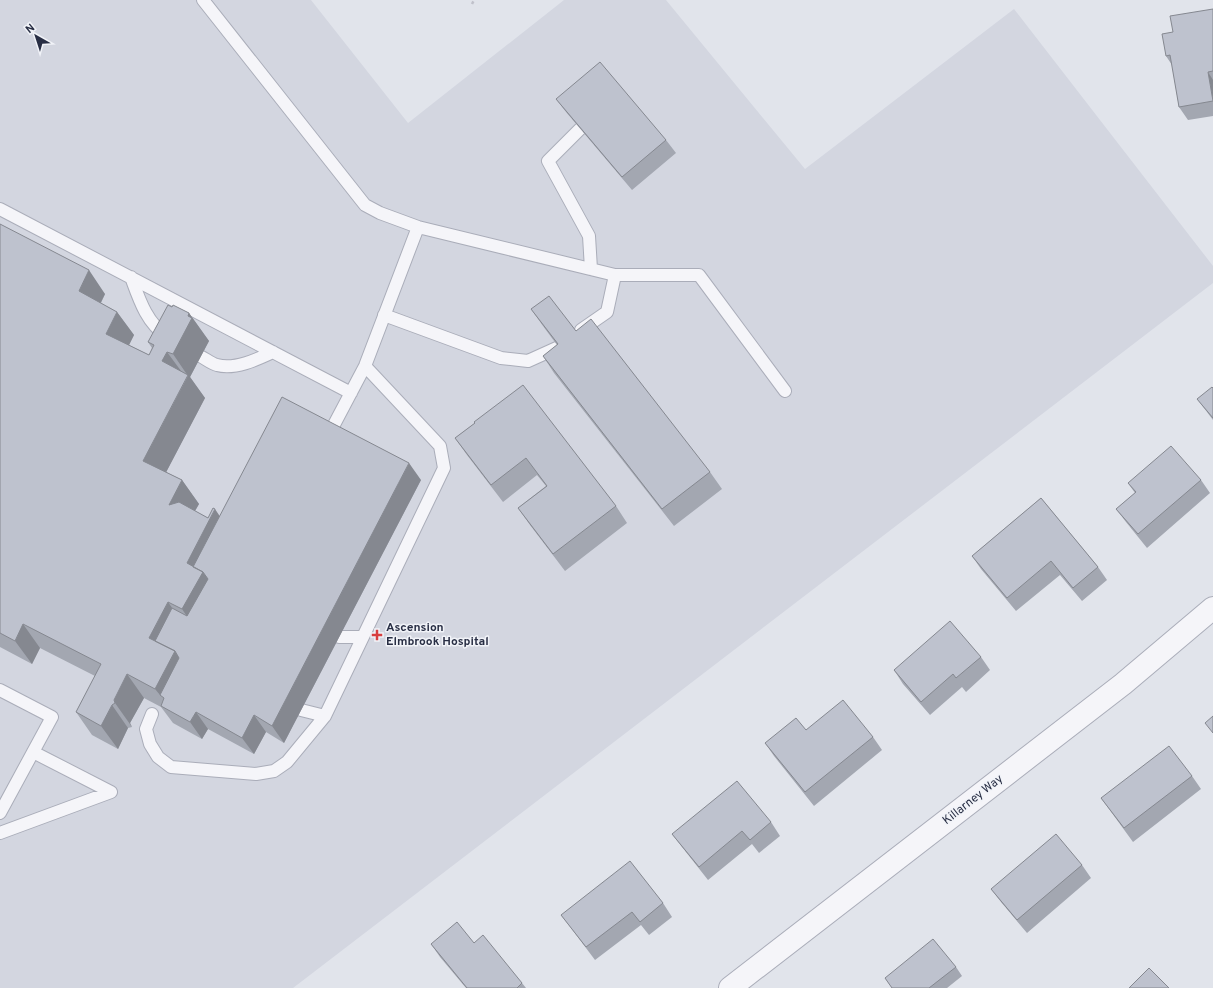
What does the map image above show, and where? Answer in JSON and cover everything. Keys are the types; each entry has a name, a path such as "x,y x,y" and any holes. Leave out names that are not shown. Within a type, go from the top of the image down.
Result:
{"street":[{"name":"Killarney Way","path":"730,988 1123,684 1213,608"}],"lane":[{"path":"203,0 365,205 380,213 418,227 615,275 699,275 785,392"},
{"path":"580,129 548,161 589,236 591,269"},
{"path":"0,209 351,393"},
{"path":"329,450 323,446 365,366 418,227"},
{"path":"576,333 607,312 615,275"},
{"path":"131,278 139,300 151,322 163,334 177,342"},
{"path":"384,315 501,358 528,361 559,347"},
{"path":"200,356 218,366 234,366 252,362 273,352"},
{"path":"152,714 146,729 150,744 158,757 171,767 256,774 274,772 287,762 325,716 444,468 440,446 365,366"},
{"path":"339,637 362,637"},
{"path":"0,690 52,717 0,813"},
{"path":"301,710 325,716"},
{"path":"0,833 111,792 33,752"}],"path":[{"path":"472,4 474,0"}],"shaded area":[{"name":"Ascension Elmbrook Hospital","path":"0,0 311,0 408,123 564,0 666,0 805,169 1014,9 1213,266 1213,283 293,988 0,988"}],"building":[{"path":"1213,9 1213,71 1208,72 1213,101 1179,107 1170,55 1166,56 1162,34 1173,32 1170,16"},
{"path":"600,62 666,140 622,177 556,99"},
{"path":"0,224 89,270 79,291 117,312 106,334 149,355 154,345 148,342 168,305 172,307 173,305 189,313 188,316 192,318 173,354 167,352 162,361 188,375 143,461 182,480 169,505 179,502 208,518 213,508 215,509 187,563 203,572 182,609 168,602 149,638 175,651 155,689 127,674 114,700 115,703 112,705 101,726 76,712 101,664 23,624 15,641 0,633"},
{"path":"549,296 576,331 591,319 710,472 662,509 543,356 558,344 531,309"},
{"path":"523,385 616,506 553,554 518,508 547,486 526,458 491,485 455,438"},
{"path":"1212,387 1213,388 1213,418 1197,399"},
{"path":"282,397 409,463 272,726 254,715 242,738 196,712 190,722 161,706 164,698 160,695 179,658 175,651 155,641 172,608 187,616 208,579 203,572 193,567"},
{"path":"1171,446 1201,480 1138,534 1116,509 1136,492 1128,483"},
{"path":"1041,498 1098,567 1073,588 1051,561 1007,598 972,556"},
{"path":"950,621 981,657 956,678 953,674 921,702 894,670"},
{"path":"843,700 873,737 805,792 765,743 796,718 806,730"},
{"path":"1213,716 1213,733 1205,723"},
{"path":"1169,746 1192,776 1124,828 1101,798"},
{"path":"737,781 771,822 750,840 742,831 699,867 672,834"},
{"path":"1056,834 1082,865 1017,920 991,889"},
{"path":"630,861 663,903 640,922 632,912 586,947 561,915"},
{"path":"457,922 474,943 483,935 522,983 517,988 467,988 431,944"},
{"path":"933,939 956,967 929,988 892,988 885,978"},
{"path":"1149,968 1169,988 1129,988"}],"place":[{"name":"Ascension Elmbrook Hospital","path":"377,635"}]}
